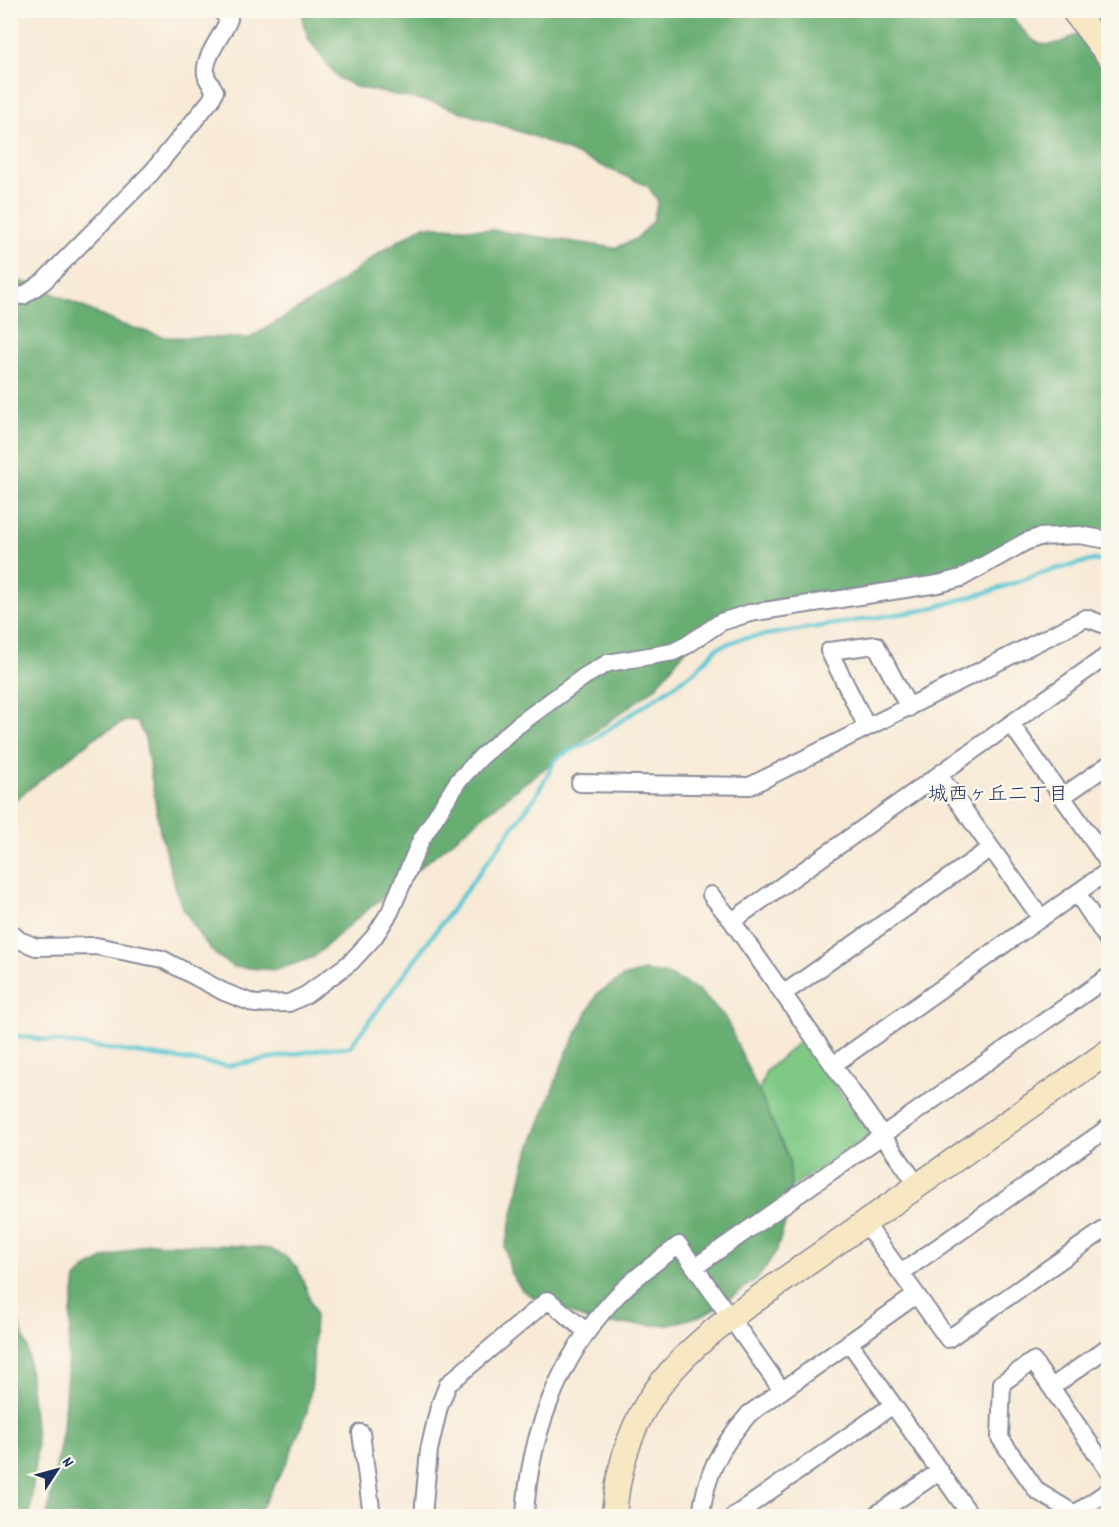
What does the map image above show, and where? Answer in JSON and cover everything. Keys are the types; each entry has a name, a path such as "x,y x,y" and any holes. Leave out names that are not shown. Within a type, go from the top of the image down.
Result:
{"street":[{"path":"1073,10 1108,55"},
{"path":"10,294 23,296 43,282 152,172 211,100 215,91 207,78 206,69 227,14"},
{"path":"10,932 19,940 36,946 96,946 162,959 224,992 255,1004 289,1002 306,995 351,962 374,938 390,912 421,840 458,781 518,724 585,676 608,663 673,652 721,622 750,613 938,584 961,578 1025,542 1039,537 1079,536 1108,540"},
{"path":"580,783 750,786 1086,618 1108,627"},
{"path":"867,727 829,651 876,645 909,708"},
{"path":"732,921 1108,655"},
{"path":"1011,724 1108,862"},
{"path":"1062,797 1108,765"},
{"path":"939,775 1041,918"},
{"path":"783,994 991,848"},
{"path":"833,1065 1108,871"},
{"path":"1077,893 1108,940"},
{"path":"711,895 732,921 918,1186"},
{"path":"695,1267 1108,977"},
{"path":"614,1516 622,1460 644,1406 663,1378 703,1338 1108,1052"},
{"path":"901,1273 1108,1128"},
{"path":"865,1223 948,1340 1108,1227"},
{"path":"525,1516 526,1486 537,1436 554,1388 587,1332 613,1300 652,1264 679,1245 781,1389"},
{"path":"701,1516 711,1469 732,1434 749,1414 916,1295"},
{"path":"423,1516 429,1450 439,1407 448,1384 548,1300 587,1332"},
{"path":"849,1342 972,1516"},
{"path":"1052,1387 1108,1347"},
{"path":"1108,1470 1033,1361 1002,1383 1000,1438 1037,1491 1075,1514 1108,1491"},
{"path":"734,1516 894,1405"},
{"path":"361,1433 372,1516"},
{"path":"874,1516 940,1471"}],"green space":[{"path":"1007,10 1029,36 1036,42 1044,44 1053,44 1073,37 1090,24 1101,11 1108,11 1108,536 1022,540 922,583 746,610 699,633 655,688 522,785 355,920 314,957 276,970 233,967 216,955 200,936 180,903 160,832 145,738 137,722 126,721 97,736 11,803 11,279 35,285 120,324 165,337 250,338 325,293 383,250 424,226 492,230 615,248 636,239 653,221 658,201 648,186 533,136 435,103 356,87 338,78 309,40 303,23 303,11"},
{"path":"644,971 670,975 698,990 725,1017 789,1159 792,1200 777,1250 758,1278 728,1300 703,1315 669,1325 597,1324 538,1300 522,1290 511,1274 505,1247 526,1159 566,1054 597,994 623,977"},
{"path":"801,1040 868,1131 868,1136 746,1217 739,1146 766,1071"},
{"path":"148,1243 270,1249 285,1256 298,1269 306,1288 315,1313 312,1383 307,1412 287,1462 257,1516 47,1516 63,1429 71,1313 76,1279 84,1270 103,1259"},
{"path":"11,1301 27,1347 37,1447 30,1516 11,1516"}],"waterway":[{"path":"10,1035 228,1066 328,1048 350,1047 536,796 557,757 591,741 694,672 717,648 740,639 924,610 988,592 1052,570 1094,560 1108,562"}],"district":[{"name":"城西ヶ丘二丁目","path":"998,793"}]}
